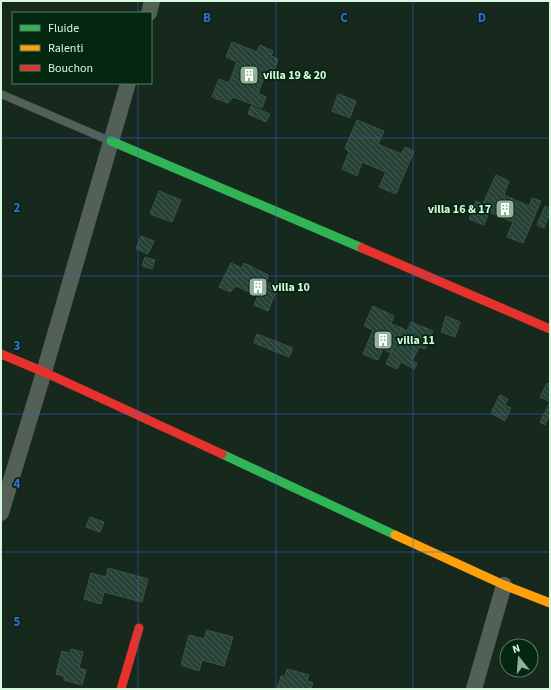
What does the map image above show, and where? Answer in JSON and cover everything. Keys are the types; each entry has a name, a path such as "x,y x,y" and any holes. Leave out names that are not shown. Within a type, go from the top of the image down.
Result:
{"street":[{"path":"149,12 152,1"},
{"path":"1,513 44,372 128,84"},
{"path":"111,141 550,329"},
{"path":"1,354 44,372 504,585 550,603"},
{"path":"474,689 504,585"},
{"path":"121,689 140,628"}],"lane":[{"path":"1,94 111,141"}],"building":[{"name":"villa 19 & 20","path":"232,42 257,52 260,45 273,51 271,56 278,59 274,71 268,68 258,93 266,97 262,108 233,97 228,103 212,97 219,79 229,83 237,62 226,57"},
{"path":"338,94 356,101 350,118 332,111"},
{"path":"251,106 270,114 266,122 248,114"},
{"path":"357,120 384,131 378,144 401,154 405,147 414,151 396,194 379,187 386,172 362,162 357,176 342,169 349,152 345,148"},
{"name":"villa 16 & 17","path":"496,175 509,181 504,195 529,206 532,198 541,201 523,243 507,237 513,222 489,212 484,225 469,219 476,201 483,204"},
{"path":"159,191 181,200 172,222 150,214"},
{"path":"545,206 550,208 550,213 544,228 537,225"},
{"path":"141,236 154,241 148,254 136,249"},
{"path":"145,257 155,260 152,269 142,266"},
{"name":"villa 10","path":"231,263 242,268 244,263 268,275 267,283 279,284 268,311 254,305 258,296 236,286 230,292 219,287"},
{"name":"villa 11","path":"373,306 394,316 391,324 402,328 391,353 383,349 378,360 363,354 373,330 364,326"},
{"path":"446,316 460,322 455,337 441,332"},
{"path":"411,322 433,331 425,349 419,347 412,361 417,363 414,369 401,362 397,369 386,364 402,328 407,331"},
{"path":"257,334 293,348 289,357 254,343"},
{"path":"547,383 550,384 550,402 540,397"},
{"path":"500,395 508,399 505,405 511,408 505,421 491,413"},
{"path":"550,402 550,416 545,425 540,422"},
{"path":"90,517 104,522 100,532 86,527"},
{"path":"108,568 148,579 142,602 104,592 101,604 84,599 91,573 106,577"},
{"path":"207,630 233,637 224,666 202,660 199,671 181,665 189,635 204,639"},
{"path":"71,649 83,652 79,668 86,670 82,685 64,680 64,676 56,674 62,651 70,653"},
{"path":"287,669 309,675 307,681 313,683 311,689 277,689 281,676 285,676"}],"traffic: fast":[{"path":"111,141 362,248"},
{"path":"222,454 395,535"}],"traffic: slow":[{"path":"395,535 504,585 550,603"}],"traffic: jam":[{"path":"362,248 550,329"},
{"path":"1,354 44,372 222,454"},
{"path":"121,689 139,628"}],"place":[{"name":"villa 19 & 20","path":"249,75"},
{"name":"villa 16 & 17","path":"505,209"},
{"name":"villa 10","path":"258,287"},
{"name":"villa 11","path":"383,340"}]}
